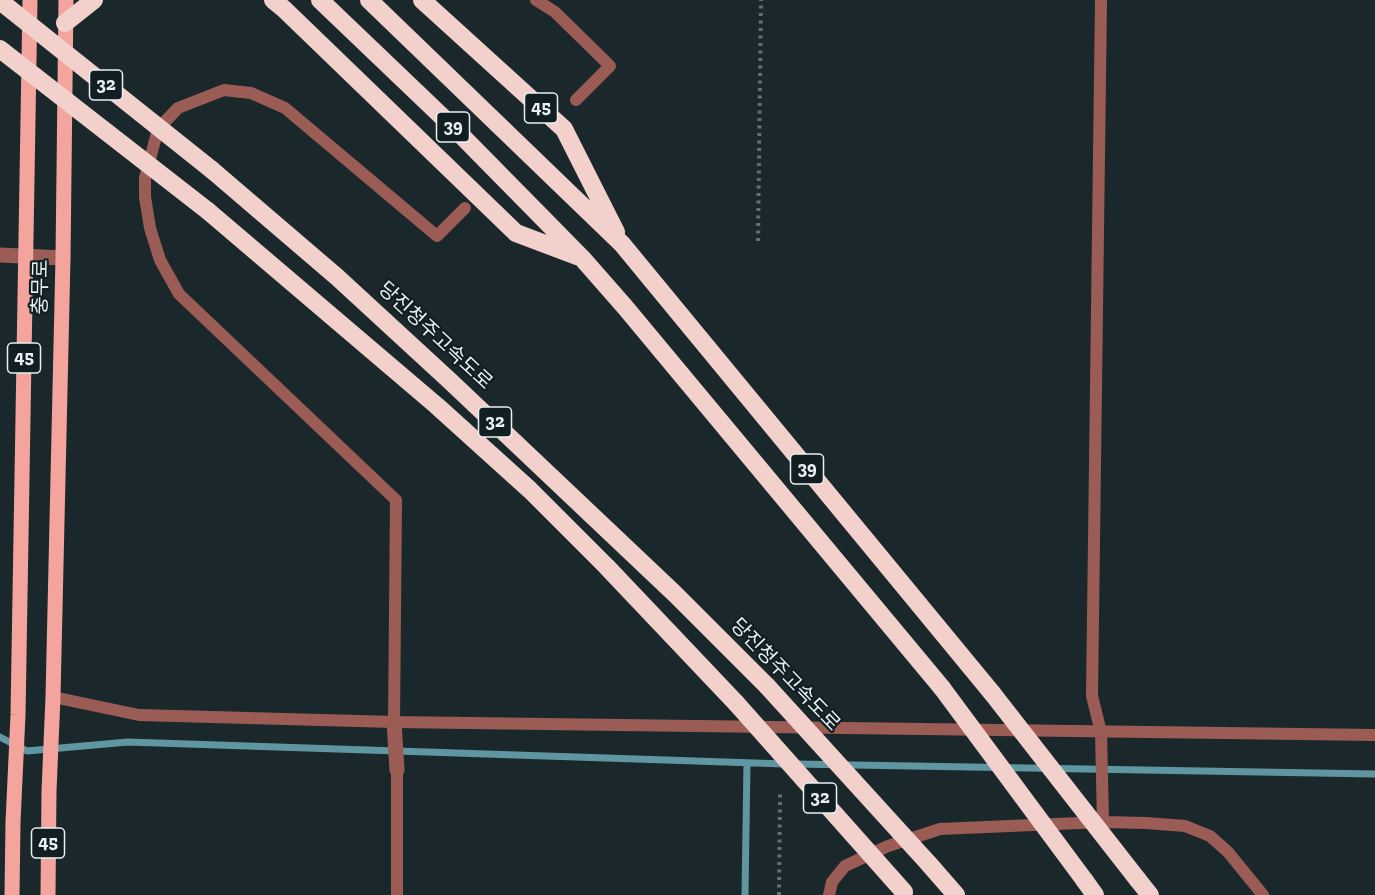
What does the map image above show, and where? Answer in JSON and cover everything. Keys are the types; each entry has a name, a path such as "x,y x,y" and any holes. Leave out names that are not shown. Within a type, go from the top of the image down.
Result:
{"highway":[{"path":"65,23 94,0"},
{"path":"273,0 516,233 582,258"},
{"name":"39","path":"320,0 455,129 582,258 942,688 1090,888"},
{"name":"39","path":"369,0 622,244 992,693 1150,895"},
{"name":"45","path":"422,0 564,129 622,244"},
{"name":"당진청주고속도로","path":"0,2 212,170 337,277 450,381 675,594 767,686 956,895"},
{"name":"32","path":"0,49 208,212 437,406 530,490 606,566 736,704 906,893"}],"main road":[{"name":"충무로","path":"12,895 18,715 30,0"},
{"name":"충무로","path":"48,895 63,258 66,0"}],"street":[{"path":"0,255 63,258"},
{"path":"394,723 398,770"}],"lane":[{"path":"536,0 555,12 610,66 576,100"},
{"path":"1101,0 1092,696 1101,732 1103,822"},
{"path":"394,723 396,500 179,294 160,260 150,228 145,198 145,178 158,129 178,108 224,90 251,93 285,108 437,236 465,208"},
{"path":"53,697 139,715 394,723 1375,735"},
{"path":"397,895 398,770"},
{"path":"829,895 832,882 845,866 888,846 940,830 1103,822 1185,826 1210,836 1228,852 1263,895"}],"path":[{"path":"758,242 761,0"},
{"path":"779,895 780,792"}],"waterway":[{"path":"0,737 27,751 128,742 785,764"},
{"path":"745,895 747,763"},
{"path":"796,764 1375,774"}]}
